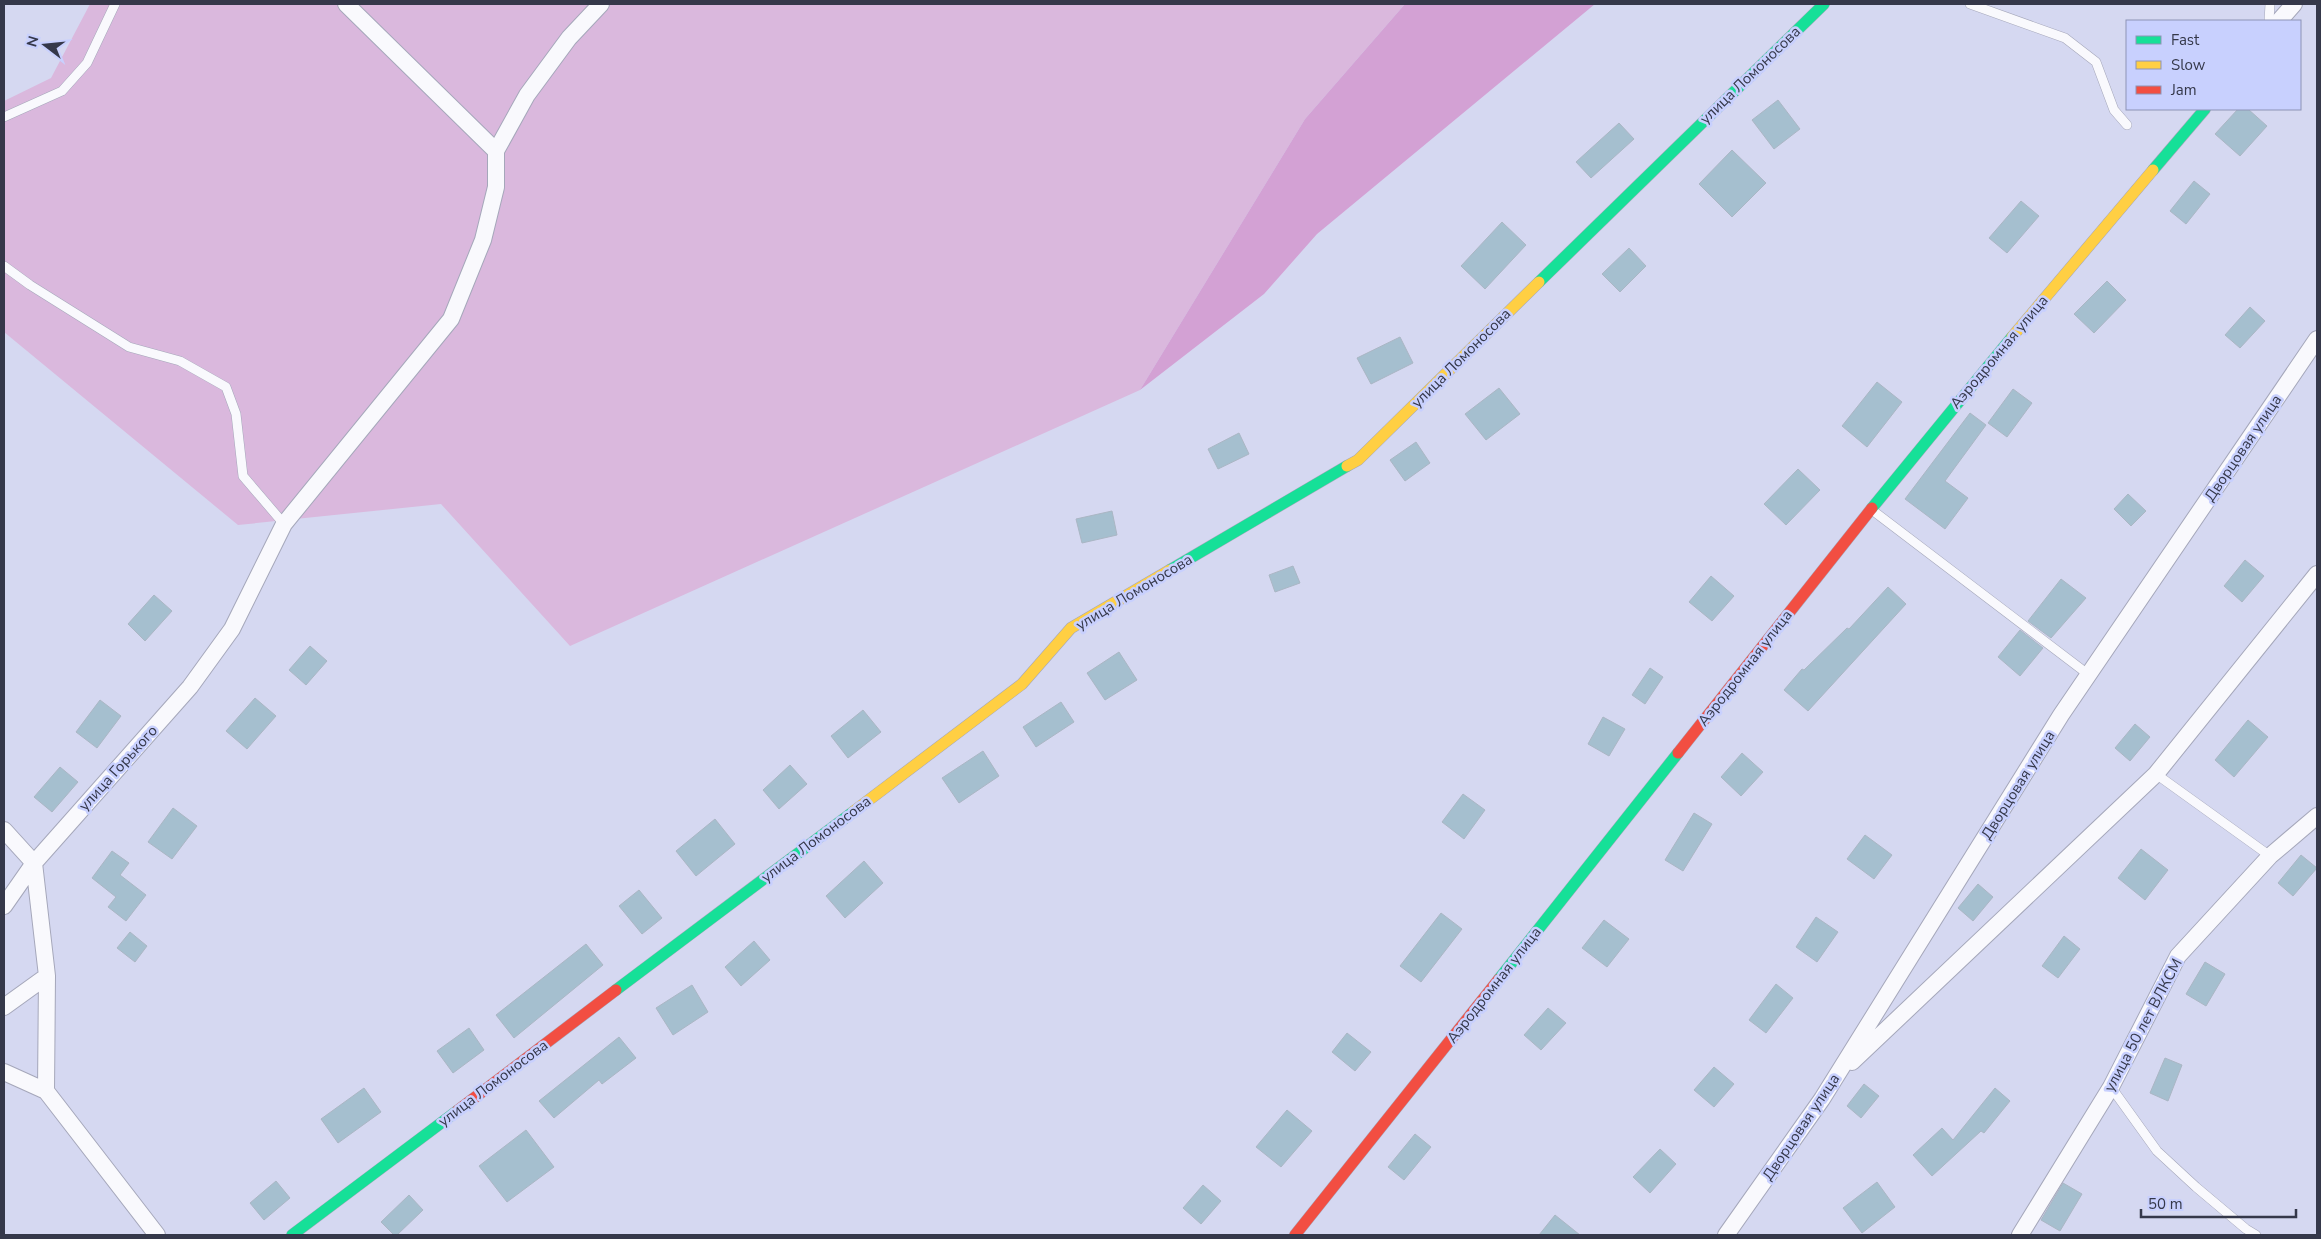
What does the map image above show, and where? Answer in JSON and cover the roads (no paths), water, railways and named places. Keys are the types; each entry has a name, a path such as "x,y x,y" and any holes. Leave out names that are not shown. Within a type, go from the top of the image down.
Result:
{"street":[{"path":"346,4 496,150 527,95 569,38 601,4"},
{"name":"улица Ломоносова","path":"292,1235 1022,684 1071,628 1358,460 1652,170 1824,4"},
{"path":"2280,20 2294,4"},
{"name":"Аэродромная улица","path":"1295,1235 1964,393 2204,110"},
{"name":"улица Горького","path":"4,906 34,863 190,687 232,629 284,524 451,319 483,240 496,187 496,150"},
{"name":"Дворцовая улица","path":"1726,1235 1835,1078 2061,715 2317,339"},
{"path":"1835,1078 2156,774 2317,574"},
{"name":"улица 50 лет ВЛКСМ","path":"2020,1235 2111,1087 2178,956 2270,856 2317,816"},
{"path":"4,830 34,863 47,976 46,1091"},
{"path":"4,1007 47,976"},
{"path":"4,1072 46,1091 157,1235"}],"lane":[{"path":"4,117 62,91 87,63 115,4"},
{"path":"1970,4 2065,38 2096,62 2114,110 2127,125"},
{"path":"2269,20 2270,4"},
{"path":"4,266 30,285 129,347 180,361 226,387 236,414 243,476 284,524"},
{"path":"1871,510 2089,675"},
{"path":"2156,774 2270,856"},
{"path":"2111,1087 2157,1151 2203,1193 2246,1229 2256,1235"}]}
